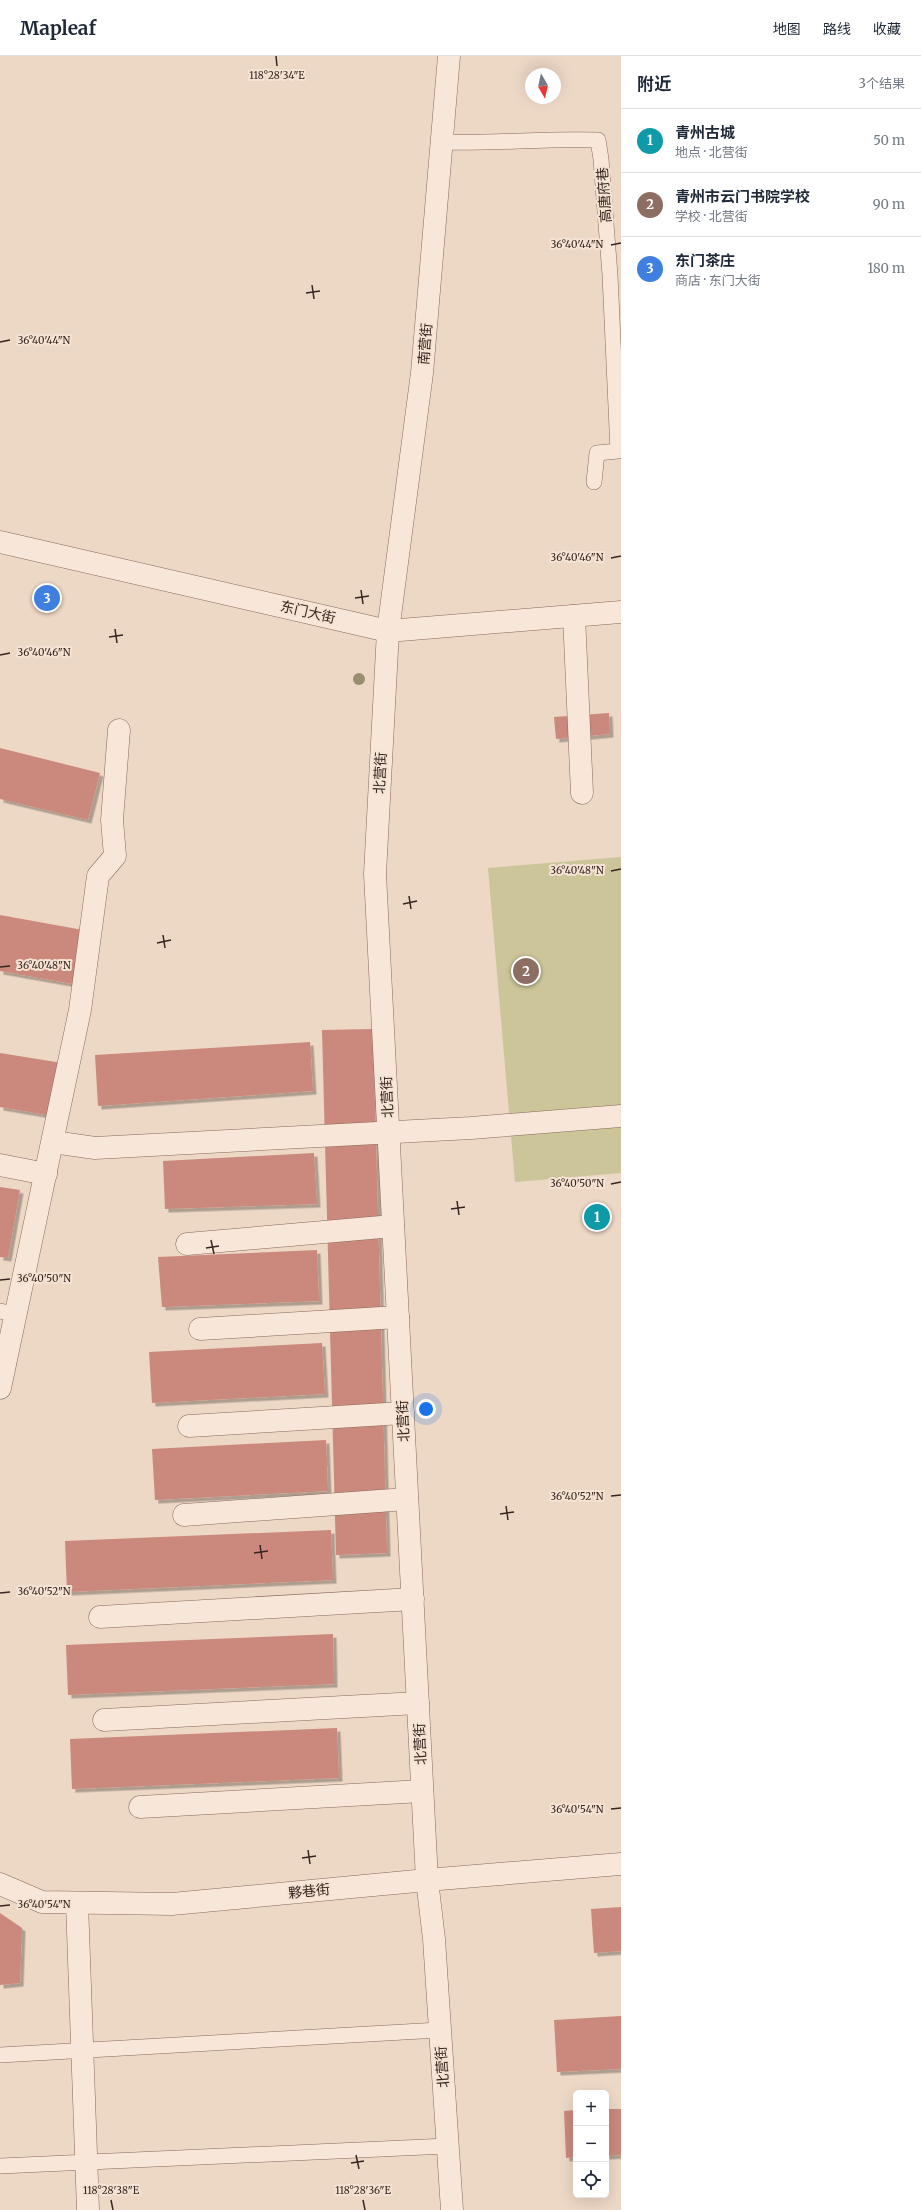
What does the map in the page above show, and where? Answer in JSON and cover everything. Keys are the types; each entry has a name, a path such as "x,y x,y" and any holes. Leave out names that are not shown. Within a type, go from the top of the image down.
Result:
{"street":[{"name":"南营街","path":"388,631 422,373 449,56"},
{"name":"东门大街","path":"0,542 388,631 621,612"},
{"path":"574,616 582,793"},
{"name":"北营街","path":"388,631 375,874 427,1880 452,2210"},
{"path":"0,1388 8,1312 46,1174 80,1010 98,876 115,856 112,820 119,730"},
{"path":"53,1142 95,1148 388,1133 621,1116"},
{"path":"0,1165 46,1174"},
{"path":"187,1244 393,1226"},
{"path":"200,1329 398,1317"},
{"path":"189,1426 403,1413"},
{"path":"184,1515 407,1499"},
{"path":"100,1617 413,1599"},
{"path":"104,1720 418,1703"},
{"path":"140,1808 422,1791"},
{"name":"夥巷街","path":"0,1884 42,1902 172,1904 427,1880 621,1864"},
{"path":"77,1903 88,2210"}],"lane":[{"name":"高唐府巷","path":"442,142 485,143 565,139 598,140 601,159 610,275 618,451 597,453 594,482"},
{"path":"0,2055 439,2030"},
{"path":"0,2166 447,2146"}],"shaded area":[{"path":"621,857 621,1173 515,1182 488,868"}],"building":[{"path":"609,713 610,734 556,739 554,717"},
{"path":"0,748 100,773 88,820 0,799"},
{"path":"0,915 83,930 73,984 0,971"},
{"path":"373,1029 387,1553 336,1555 322,1030"},
{"path":"310,1042 313,1091 98,1106 95,1055"},
{"path":"0,1053 62,1063 53,1116 0,1107"},
{"path":"314,1153 317,1204 165,1209 163,1161"},
{"path":"0,1187 20,1190 8,1258 0,1257"},
{"path":"317,1250 319,1301 162,1307 158,1257"},
{"path":"322,1343 325,1394 152,1403 149,1352"},
{"path":"326,1440 328,1491 155,1500 152,1449"},
{"path":"331,1530 333,1580 67,1592 65,1541"},
{"path":"333,1634 334,1684 68,1695 66,1645"},
{"path":"337,1728 339,1778 72,1789 70,1739"},
{"path":"621,1907 621,1951 594,1953 591,1909"},
{"path":"0,1913 22,1928 20,1983 0,1985"},
{"path":"621,2016 621,2069 557,2072 554,2020"},
{"path":"609,2109 621,2109 621,2155 609,2156"},
{"path":"573,2110 573,2157 566,2158 564,2111"}],"place":[{"name":"东门茶庄","path":"47,598"},
{"name":"青州市云门书院学校","path":"526,971"},
{"name":"青州古城","path":"597,1217"}]}
